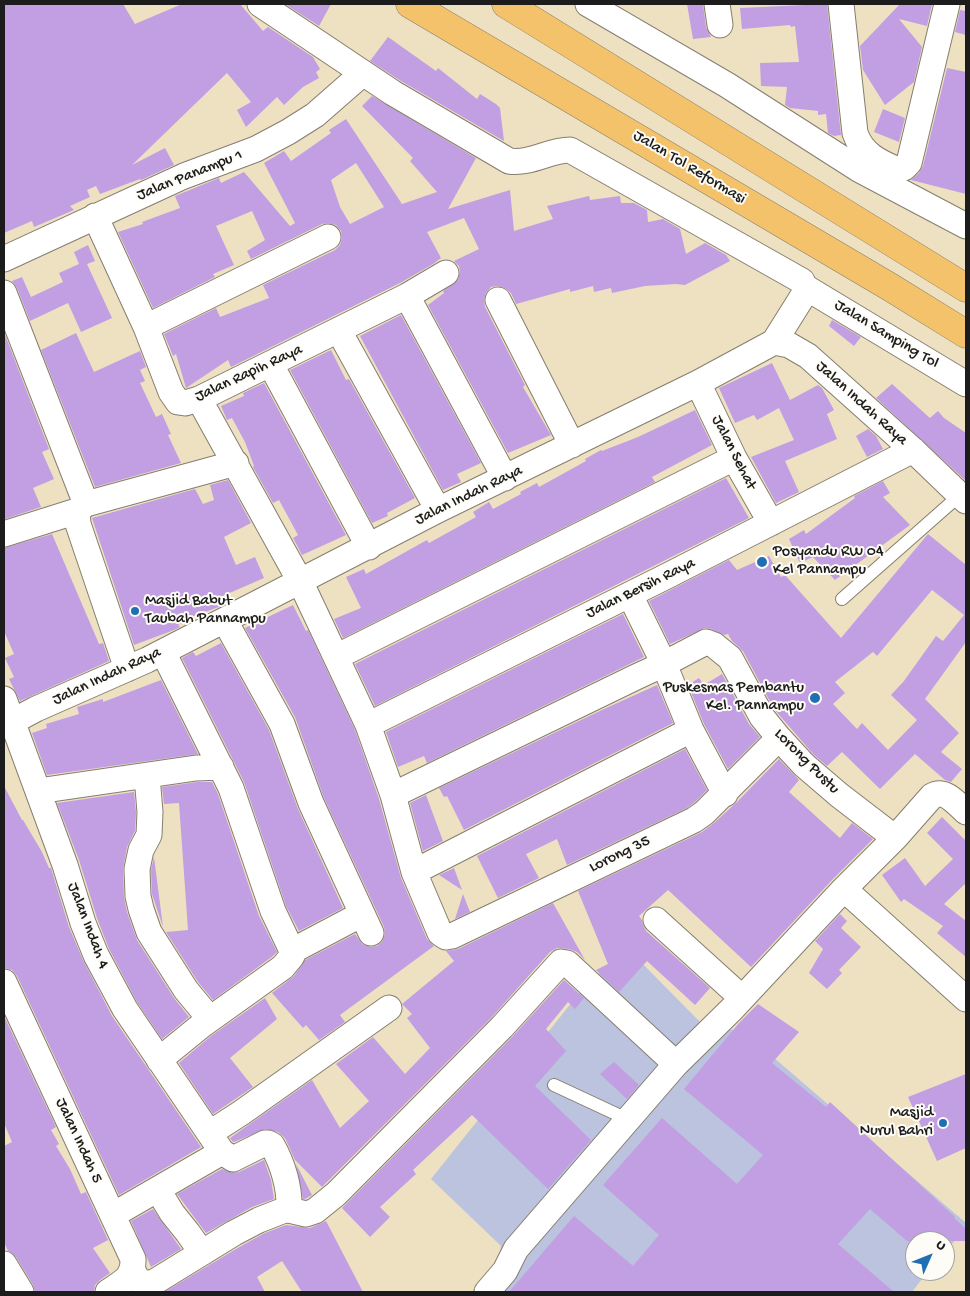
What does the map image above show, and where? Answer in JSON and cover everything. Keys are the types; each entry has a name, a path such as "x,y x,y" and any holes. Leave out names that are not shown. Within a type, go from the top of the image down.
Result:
{"highway":[{"name":"Jalan Tol Reformasi","path":"410,4 890,287 966,334"},
{"path":"506,4 966,287"}],"street":[{"name":"Jalan Samping Tol","path":"260,4 424,113 509,161 525,162 563,150 570,150 802,281 805,287 966,384"},
{"path":"588,4 727,85 860,170 966,226"},
{"path":"841,4 855,133 864,151 871,157 898,170 904,168 909,163 947,4"},
{"name":"Jalan Panampu 1","path":"4,259 184,176 256,149 315,115 363,73"},
{"name":"Jalan Rapih Raya","path":"95,216 146,327 174,398 178,402 185,403 200,399 271,365 407,296 446,273"},
{"path":"146,327 328,237"},
{"path":"774,342 806,291 805,287"},
{"path":"4,293 82,507 78,524 127,669"},
{"path":"407,296 504,478"},
{"path":"498,300 572,445"},
{"path":"338,331 438,510"},
{"name":"Jalan Indah Raya","path":"8,724 36,709 163,652 301,583 438,510 698,383 774,342 789,345 808,356 913,450 963,498"},
{"path":"271,365 369,547"},
{"name":"Jalan Sehat","path":"698,383 734,458 771,523"},
{"path":"200,399 301,583 368,725 393,795 414,872 691,730"},
{"name":"Jalan Bersih Raya","path":"368,725 630,595 913,450"},
{"path":"336,657 734,458"},
{"path":"4,534 82,507 236,463"},
{"path":"630,595 664,664 691,730 725,794"},
{"path":"226,620 282,724 311,803 367,924 292,952"},
{"name":"Lorong Pustu","path":"393,795 664,664 702,643 710,643 730,658 762,717 779,738 814,774 895,838"},
{"path":"159,1060 210,1019 283,967 289,960 292,952 273,910 243,821 221,767 163,652"},
{"name":"Jalan Indah 4","path":"4,699 8,724 38,791 65,865 83,923 96,955 125,1009 216,1142"},
{"name":"Lorong 35","path":"414,872 440,933 446,937 452,936 694,820 725,794 779,738"},
{"path":"38,791 196,768 221,767"},
{"path":"147,776 150,835 141,850 137,869 138,896 141,909 149,932 186,990 210,1019"},
{"path":"487,1292 505,1271 516,1249 676,1064 742,998 844,888 895,838 932,796 943,794 966,812"},
{"path":"844,888 966,999"},
{"path":"656,920 742,998"},
{"path":"108,1292 128,1278 133,1271 138,1280 147,1284 156,1281 234,1233 282,1210 306,1214 315,1211 336,1194 502,1028 561,962 565,962 574,969 676,1064"},
{"name":"Jalan Indah 5","path":"4,982 133,1259 133,1271"},
{"path":"113,1215 158,1190 216,1142 241,1113 389,1008"},
{"path":"216,1142 233,1159 265,1143 268,1142 272,1145 283,1170 290,1210"},
{"path":"158,1190 172,1213 202,1253"},
{"path":"4,1264 21,1292"}],"lane":[{"path":"842,599 963,498"},
{"path":"554,1085 627,1119"}],"shaded area":[{"path":"625,946 702,1024 744,1032 966,1223 966,1228 955,1241 955,1231 905,1231 905,1281 920,1281 912,1292 492,1292 501,1246 431,1179 576,997"}],"building":[{"path":"4,4 123,4 135,24 182,4 240,4 263,31 268,27 313,57 320,69 316,72 319,78 303,87 284,105 277,97 246,127 237,110 251,102 227,73 132,165 165,148 174,165 141,180 100,194 96,186 87,190 90,197 70,206 74,210 34,227 32,221 4,233"},
{"path":"285,4 331,4 319,26"},
{"path":"687,4 703,4 706,27 711,37 693,39"},
{"path":"827,4 841,135 834,136 828,133 826,114 818,115 818,111 790,108 785,105 787,87 761,86 760,63 799,62 795,26 742,29 740,8"},
{"path":"900,4 932,4 927,26 899,19 922,47 914,82 885,105 863,70 860,46"},
{"path":"960,10 966,11 966,35 955,32"},
{"path":"388,37 436,71 438,68 477,99 480,94 496,104 500,108 504,141 370,61"},
{"path":"947,68 966,72 966,194 911,180 919,173 923,166"},
{"path":"372,96 476,158 448,209 510,190 514,231 553,219 547,206 589,196 590,200 620,196 621,203 634,203 647,210 648,222 663,219 680,229 686,254 705,243 726,255 730,261 685,285 645,286 612,293 611,288 594,292 593,286 570,292 570,289 516,304 511,293 505,288 491,287 484,299 485,307 525,385 523,387 551,435 508,453 428,305 458,280 459,266 454,261 479,249 464,218 427,232 441,258 433,264 400,283 231,367 228,360 186,388 176,354 173,356 164,334 216,308 220,317 269,298 263,285 335,250 340,245 341,231 336,225 322,224 251,259 247,251 265,240 252,211 216,226 234,265 213,274 215,277 153,308 118,232 143,224 142,222 180,208 175,196 219,178 221,183 244,172 290,226 295,223 264,163 284,151 291,161 331,133 329,130 346,119 402,204 437,192 410,161 413,158 362,106","holes":["356,163 384,207 350,224 340,207 331,180"]},
{"path":"883,109 905,118 899,142 874,132"},
{"path":"88,245 95,261 87,264 112,318 81,332 68,303 30,321 17,288 12,281 22,277 31,297 63,282 59,273 79,264 74,252"},
{"path":"401,315 481,463 457,474 461,482 443,490 360,336"},
{"path":"832,320 861,337 854,346 829,326"},
{"path":"4,332 49,449 42,452 54,479 33,488 41,507 5,519 4,515"},
{"path":"76,333 94,372 140,351 146,367 140,370 145,381 140,383 156,417 162,414 171,434 168,435 181,463 95,487 41,350"},
{"path":"331,350 346,380 349,379 415,498 387,513 388,516 372,523 290,370"},
{"path":"772,363 790,400 818,385 822,388 834,410 827,414 837,439 785,461 799,492 776,503 751,457 794,440 779,408 757,420 754,415 735,423 719,388"},
{"path":"264,383 346,535 302,555 293,538 298,535 279,500 273,503 253,467 245,442 232,418 227,420 221,406 244,396 243,393"},
{"path":"892,384 930,418 938,411 944,418 966,433 966,481 876,398"},
{"path":"695,410 712,445 652,477 655,482 343,638 334,619 361,608 346,577 364,569 366,574 427,540 429,543 476,517 473,512 489,502 493,509 537,483 539,487 586,461 585,459 601,450 638,437"},
{"path":"868,429 876,436 883,449 867,457 856,436"},
{"path":"726,478 749,518 375,706 355,664"},
{"path":"228,480 251,523 224,537 236,565 255,557 264,578 218,598 221,606 192,617 178,625 180,627 174,630 134,645 92,518 195,489 203,504 214,500 210,485"},
{"path":"883,481 890,493 883,497 910,525 835,580 813,557 800,563 789,539 804,530 806,534 855,498 854,496"},
{"path":"52,534 99,644 103,643 109,661 20,701 9,679 14,677 5,658 14,654 4,631 4,548"},
{"path":"928,534 966,565 966,642 925,699 959,733 941,752 962,769 951,782 945,780 915,754 880,789 842,752 827,766 814,755 774,709 743,651 732,641 728,634 724,635 705,628 670,644 649,601 729,560 737,570 769,556 781,577 785,575 841,638","holes":["932,590 964,615 943,641 936,636 904,681 891,695 917,720 888,750 862,723 857,729 833,704 845,693 835,682 873,652 877,656"]},
{"path":"293,605 306,631 308,630 355,730 379,799 401,878 427,939 434,946 340,1015 345,1022 319,1040 306,1025 303,1028 272,993 294,976 305,960 355,934 362,944 370,947 377,946 382,942 385,934 384,927 324,798 295,717 245,628"},
{"path":"623,614 644,657 427,763 424,756 398,767 386,732"},
{"path":"221,643 269,730 298,809 343,908 299,931 286,906 244,782 182,658 193,652 196,656"},
{"path":"722,674 749,724 760,737 728,769 704,724 688,685 699,678 704,685"},
{"path":"161,680 198,754 47,775 32,733 47,728 46,724 79,714 77,707 103,699 103,702"},
{"path":"657,685 673,723 464,830 447,796 444,797 439,788"},
{"path":"685,749 707,790 695,802 687,808 567,865 557,839 526,854 539,878 498,898 477,856"},
{"path":"779,759 799,780 789,792 840,838 852,823 873,839 751,967 668,890 639,916 646,931 710,988 695,1005 647,961 619,992 596,970 608,964 578,891 702,832 737,802"},
{"path":"212,782 218,794 259,916 277,952 213,1000 198,982 166,932 188,930 179,803 164,804 162,787"},
{"path":"4,786 42,852 49,868 51,868 69,927 83,960 112,1016 201,1147 119,1195 17,976 12,970 4,968"},
{"path":"134,792 135,831 127,847 123,869 124,897 127,912 137,940 174,998 189,1017 162,1039 137,1002 109,949 79,860 57,803"},
{"path":"426,795 443,841 423,851 410,803"},
{"path":"942,817 966,841 966,883 944,904 966,921 966,957 937,933 943,926 904,899 901,902 882,875 905,858 925,886 953,859 927,833"},
{"path":"154,857 163,927 152,894 151,870"},
{"path":"454,868 462,890 439,875"},
{"path":"463,894 470,912 455,919"},
{"path":"553,903 585,960 577,952 569,949 557,948 550,952 492,1017 322,1187 295,1160 285,1138 278,1132 265,1129 234,1142 232,1141 230,1138 312,1080 340,1128 369,1101 336,1064 373,1037 405,1074 430,1048 407,1018 412,1014 402,1004 454,961 446,951 458,949"},
{"path":"840,914 847,921 841,928 861,947 839,970 842,973 827,989 809,973 823,949 815,941"},
{"path":"564,980 584,998 575,1009 568,1002 546,1029 566,1051 535,1086 591,1140 548,1189 472,1115 413,1170 416,1174 380,1207 390,1217 370,1237 342,1208 512,1037"},
{"path":"265,998 277,1019 230,1058 253,1087 213,1114 179,1063 211,1036"},
{"path":"758,1004 799,1032 772,1063 826,1107 830,1102 955,1217 966,1229 966,1241 955,1241 955,1231 905,1231 905,1239 870,1209 838,1244 894,1292 509,1292 574,1216 633,1266 659,1235 603,1185 662,1118 737,1184 763,1155 684,1089 739,1023"},
{"path":"4,1016 56,1127 51,1130 59,1144 56,1146 70,1169 81,1194 86,1192 108,1240 93,1248 110,1273 95,1285 94,1292 35,1292 33,1285 16,1257 8,1251 4,1242 4,1146 12,1142 4,1123"},
{"path":"614,1062 639,1085 627,1099 600,1074"},
{"name":"Masjid Nurul Bahri","path":"966,1074 966,1148 937,1161 908,1097"},
{"path":"264,1160 271,1180 274,1199 252,1207 206,1233 177,1194 222,1169 232,1173 239,1172"},
{"path":"296,1164 312,1195 305,1199 303,1199"},
{"path":"153,1209 181,1249 151,1267 131,1221"},
{"path":"326,1221 363,1292 302,1292 282,1261 257,1277 265,1292 166,1291 265,1233 286,1225 310,1228"}],"place":[{"name":"Posyandu RW 04 Kel Pannampu","path":"762,562"},
{"name":"Masjid Babut Taubah Pannampu","path":"135,611"},
{"name":"Puskesmas Pembantu Kel. Pannampu","path":"815,698"},
{"name":"Masjid Nurul Bahri","path":"943,1123"}]}
